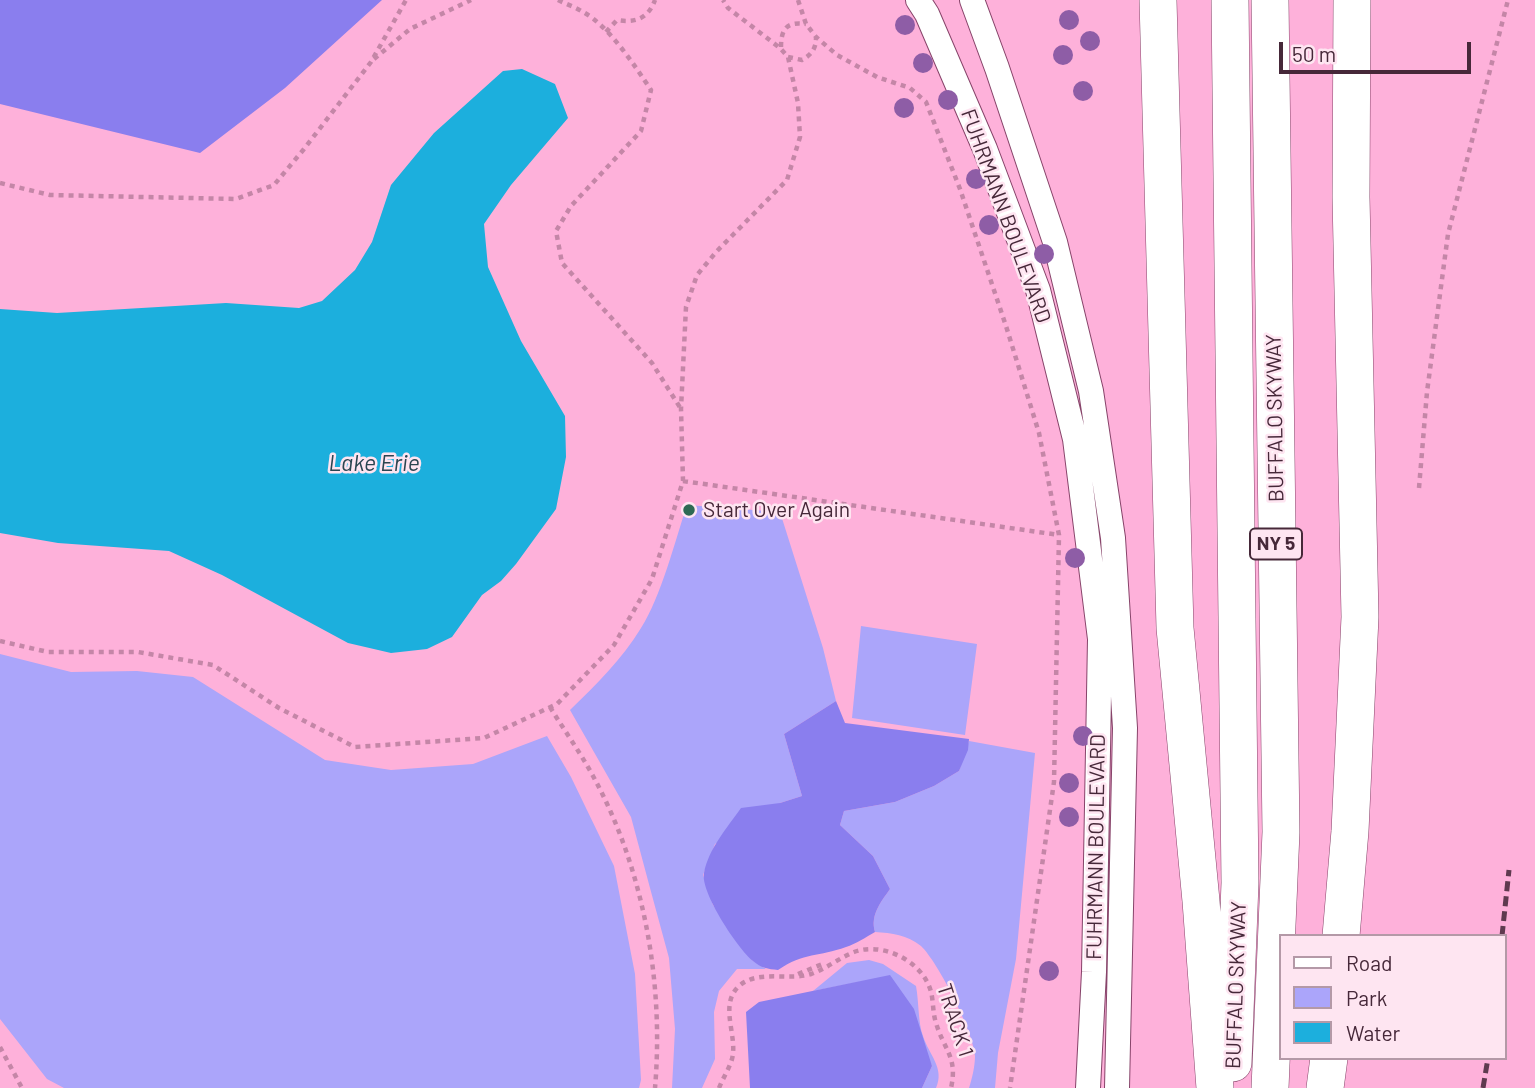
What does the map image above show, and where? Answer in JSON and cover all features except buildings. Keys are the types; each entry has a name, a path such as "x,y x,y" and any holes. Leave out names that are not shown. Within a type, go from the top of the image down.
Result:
{"highway":[{"path":"1158,0 1175,628 1201,901 1215,1088"},
{"name":"BUFFALO SKYWAY","path":"1230,0 1240,883 1232,1088"},
{"name":"BUFFALO SKYWAY","path":"1270,0 1281,832 1270,1088"},
{"path":"1341,934 1350,831 1360,617 1351,198 1352,0"},
{"path":"1325,1088 1329,1060"}],"street":[{"name":"FUHRMANN BOULEVARD","path":"918,0 927,14 985,149 1038,290 1075,439 1107,606 1125,728 1117,1088"},
{"name":"FUHRMANN BOULEVARD","path":"972,0 998,68 1055,242 1091,391 1113,538 1100,653 1094,972 1088,1088"}],"path":[{"path":"0,183 50,195 236,199 274,185 370,62 406,0"},
{"path":"370,62 410,29 471,0"},
{"path":"558,0 586,13 606,32 627,53 651,90 641,131 571,206 556,231 562,262 652,363 681,410"},
{"path":"606,32 617,20 630,22 642,19 655,0"},
{"path":"0,641 48,652 138,652 213,665 279,708 355,747 484,738 557,704 614,645 652,579 683,481 681,410 687,307 697,275 787,180 800,137 798,103 788,57 728,8 723,0"},
{"path":"798,0 806,24 816,37 837,55 877,77 910,88 926,102 960,189 1039,433 1059,535 1054,782 1010,1088"},
{"path":"1419,488 1427,392 1448,234 1508,0"},
{"path":"780,48 781,36 787,27 798,23 806,24"},
{"path":"788,57 802,60 807,57 815,47 816,37"},
{"path":"683,481 1059,535"},
{"path":"550,707 593,776 619,835 636,886 651,950 657,1018 655,1088"},
{"name":"TRACK 1","path":"719,1088 732,1058 730,1001 745,981 811,974 840,958 872,947 904,958 918,970 931,989 936,1024 953,1062 951,1088"},
{"path":"0,1047 22,1088"}],"green space":[{"path":"687,505 780,512 823,648 836,701 784,734 802,796 780,803 715,844 703,875 713,905 752,960 766,969 737,969 719,991 714,1012 715,1059 702,1088 672,1088 675,1029 669,958 631,817 570,710 617,661 641,628 661,585"},
{"path":"861,626 977,644 965,735 852,718"},
{"path":"0,654 71,672 137,671 193,677 325,760 391,770 473,764 547,736 571,777 614,866 635,974 641,1080 639,1088 64,1088 47,1079 0,1019"},
{"path":"969,741 1035,753 1016,959 998,1053 995,1088 969,1088 975,1056 969,1031 954,998 928,954 910,939 875,932 875,914 890,889 873,856 840,825 844,811 895,802 934,786 959,771"},
{"path":"869,960 883,964 916,986 921,1031 939,1074 936,1088 922,1088 932,1066 890,976 813,991 847,963"}],"shaded area":[{"path":"0,0 382,0 285,88 200,153 0,104"},
{"path":"836,701 845,723 969,739 968,750 959,771 934,786 895,802 844,811 840,825 873,856 890,889 875,914 875,932 846,947 804,957 778,970 768,969 746,955 714,906 704,882 706,864 724,831 741,808 780,803 802,796 784,734"},
{"path":"890,975 914,1009 932,1066 922,1088 750,1088 746,1012 759,1002"}],"water":[{"name":"Lake Erie","path":"522,69 555,84 568,118 511,185 484,224 488,267 521,341 565,416 566,457 556,509 516,564 501,581 482,595 452,637 427,649 391,653 348,643 222,575 169,551 58,543 0,533 0,309 57,313 226,303 299,308 322,301 355,270 372,242 391,185 434,133 503,71"}],"railway":[{"path":"1502,934 1509,870"},
{"path":"1483,1088 1488,1060"}],"place":[{"name":"Start Over Again","path":"689,510"}]}
